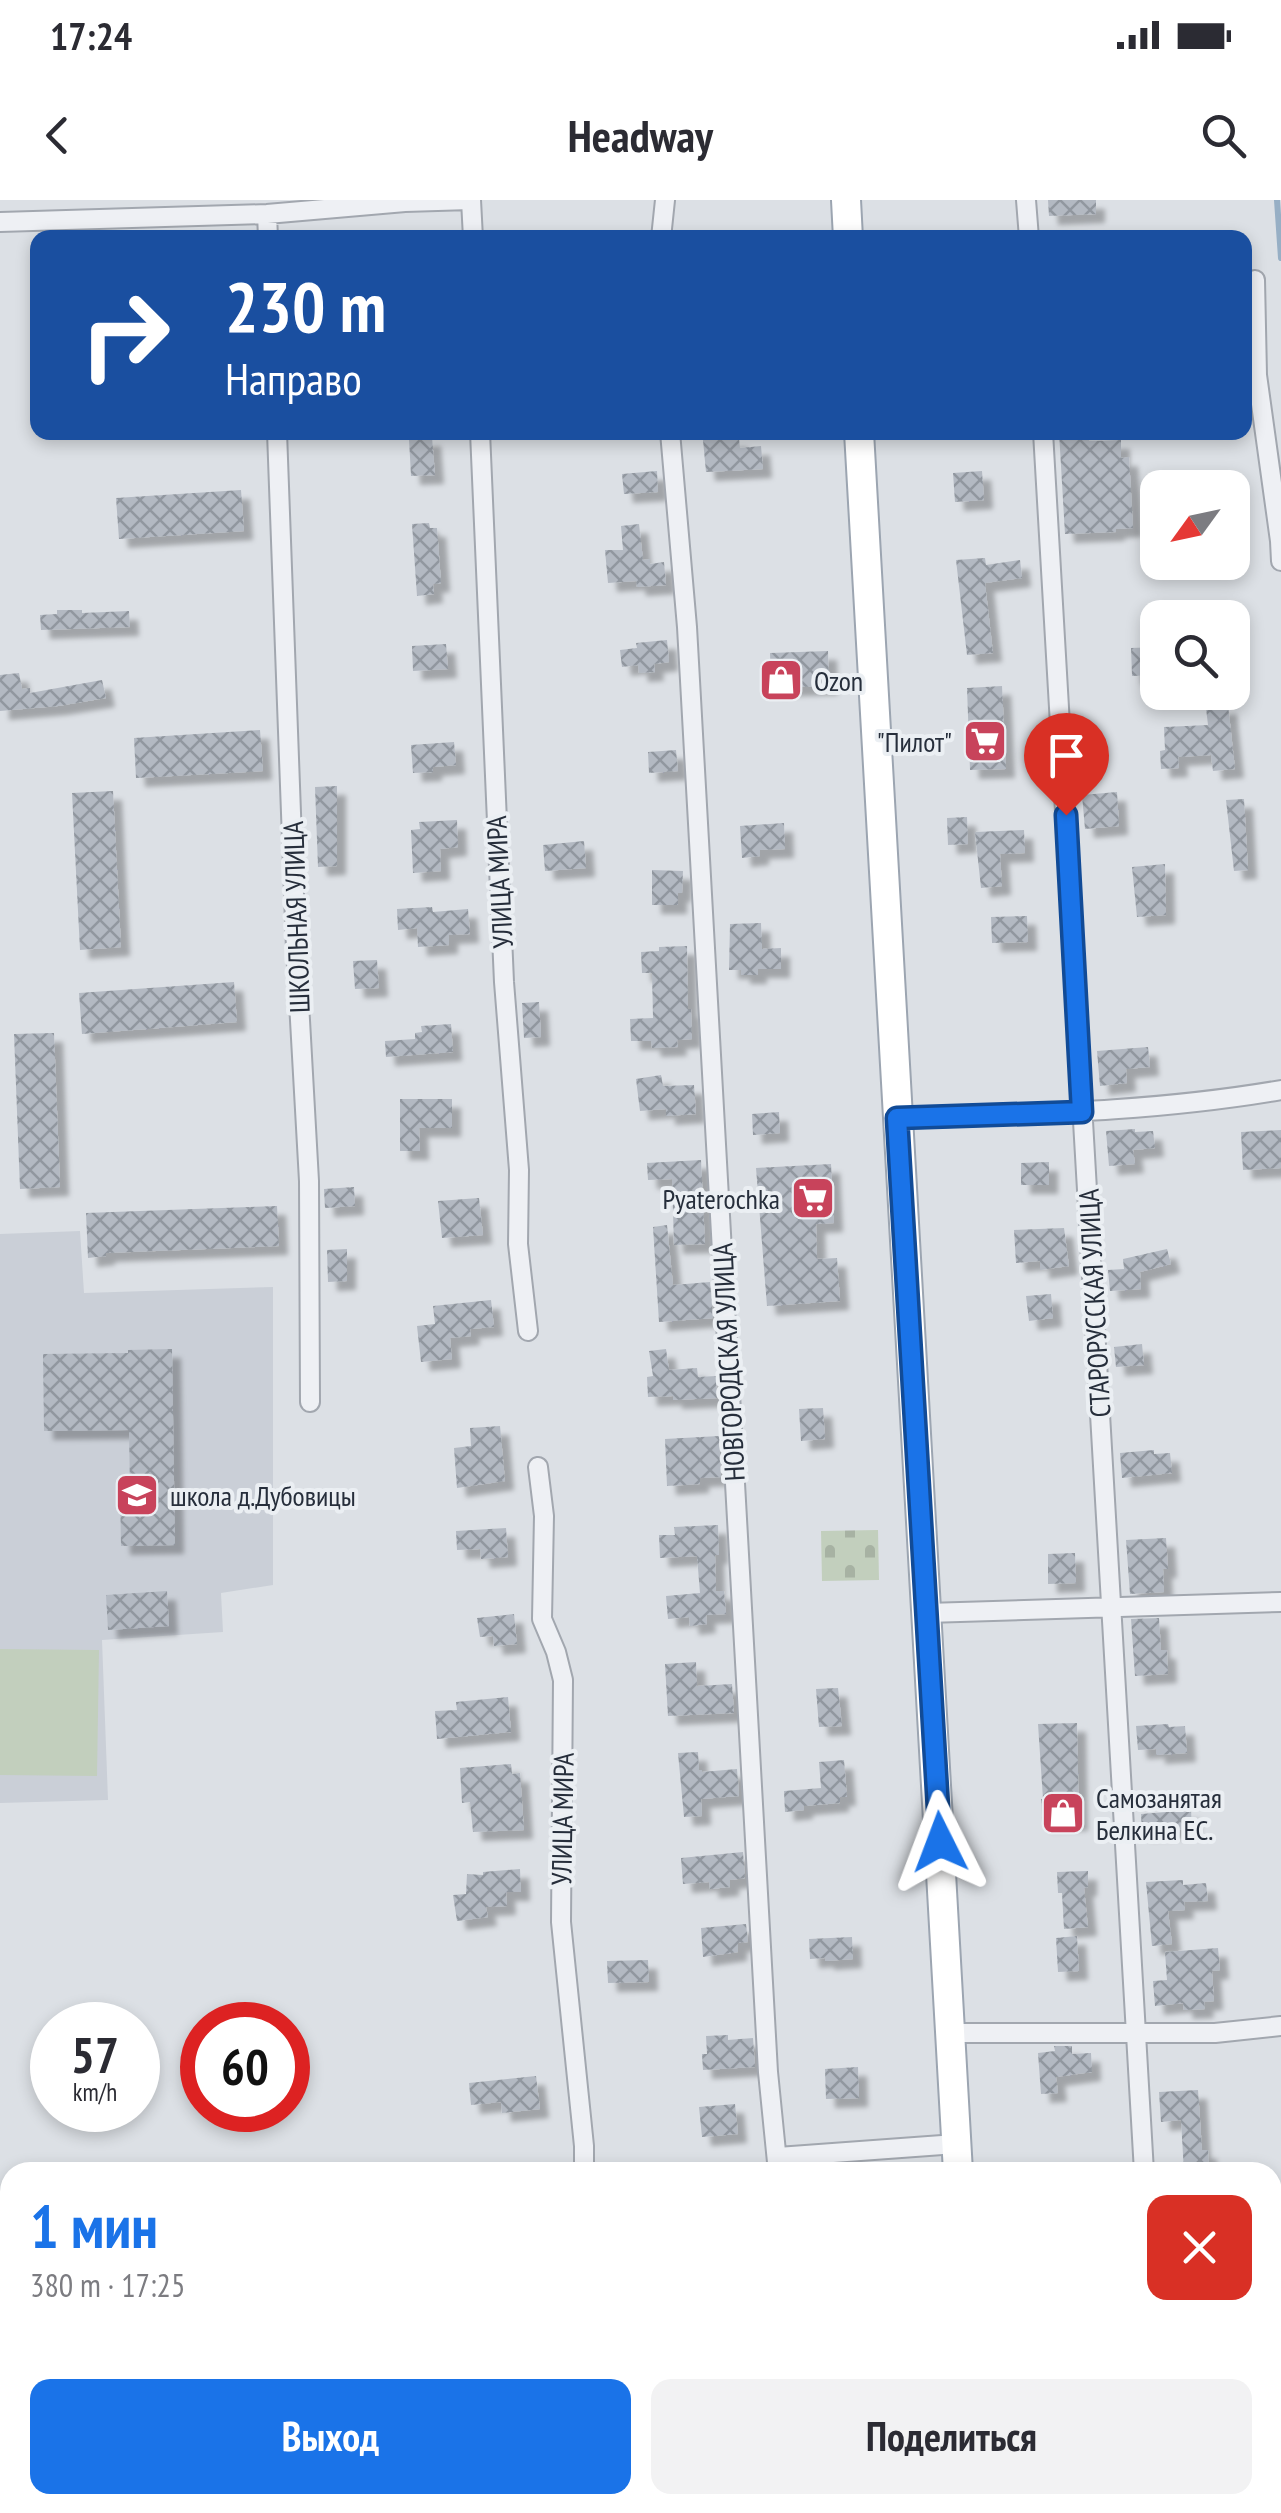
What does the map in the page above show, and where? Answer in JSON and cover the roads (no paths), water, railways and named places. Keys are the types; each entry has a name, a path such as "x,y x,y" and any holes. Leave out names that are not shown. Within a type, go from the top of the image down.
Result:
{"main road":[{"path":"846,200 848,230"},
{"path":"859,440 957,2158"}],"street":[{"path":"0,222 267,214 471,200 472,230"},
{"path":"663,230 666,200"},
{"path":"1026,200 1028,230"},
{"path":"267,214 268,230"},
{"path":"1254,280 1257,375 1281,560"},
{"name":"ШКОЛЬНАЯ УЛИЦА","path":"277,440 296,948 309,1181 310,1402"},
{"name":"УЛИЦА МИРА","path":"480,440 504,982 518,1170 518,1244 528,1331"},
{"name":"НОВГОРОДСКАЯ УЛИЦА","path":"671,440 687,627 768,2072 778,2162"},
{"name":"СТАРОРУССКАЯ УЛИЦА","path":"1044,440 1143,2162"},
{"path":"897,1118 1082,1112 1216,1101 1281,1090"},
{"name":"УЛИЦА МИРА","path":"538,1468 544,1516 542,1618 563,1680 561,1922 584,2162"},
{"path":"927,1614 1281,1602"},
{"path":"951,2033 1215,2033 1281,2026"},
{"path":"855,2162 957,2158"}],"waterway":[{"path":"1277,200 1281,258"}],"place":[{"name":"Ozon","path":"781,680"},
{"name":"\"Пилот\"","path":"985,741"},
{"name":"Pyaterochka","path":"813,1198"},
{"name":"школа д.Дубовицы","path":"137,1495"},
{"name":"Самозанятая Белкина ЕС.","path":"1063,1813"}]}
